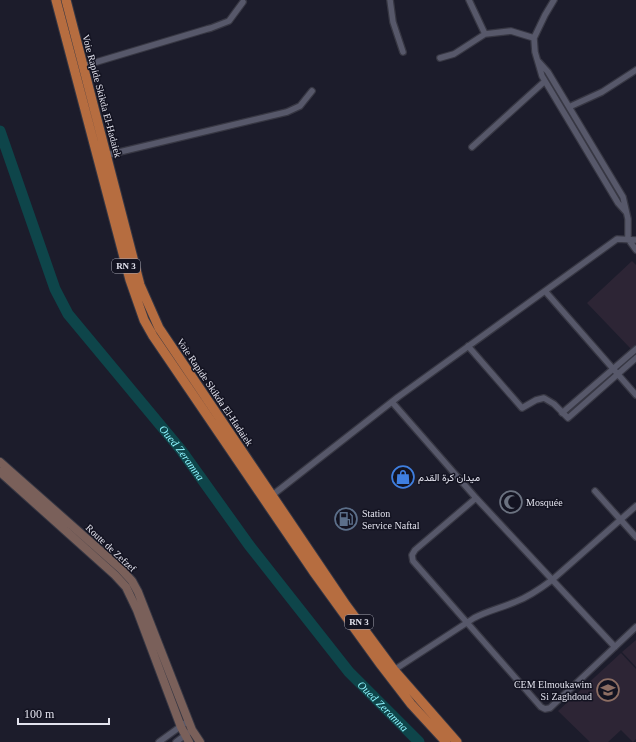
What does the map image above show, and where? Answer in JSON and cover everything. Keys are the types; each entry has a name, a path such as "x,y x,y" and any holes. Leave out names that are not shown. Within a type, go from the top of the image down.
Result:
{"highway":[{"name":"Voie Rapide Skikda El-Hadaiek","path":"56,0 130,280 144,320 153,336 265,501 380,666 411,704 446,742"},
{"name":"Voie Rapide Skikda El-Hadaiek","path":"66,0 140,285 159,328 346,605 394,670 457,742"}],"main road":[{"name":"Route de Zefzef","path":"0,462 121,569 132,581 144,607 188,721 200,742"},
{"name":"Route de Zefzef","path":"0,472 115,575 126,587 137,610 181,727 187,739"}],"street":[{"path":"390,0 393,22 403,52"},
{"path":"469,0 485,34"},
{"path":"554,0 534,38 535,52 538,61 545,81 618,203 626,212"},
{"path":"83,66 207,28 212,28 229,21 243,2"},
{"path":"440,58 454,54 485,34 511,31 534,38"},
{"path":"538,61 548,72 623,198 628,219 628,240 636,250"},
{"path":"569,106 602,92 636,70"},
{"path":"472,147 545,81"},
{"path":"107,155 288,112 300,106 312,91"},
{"path":"265,501 392,402 617,239 636,240"},
{"path":"545,291 636,395"},
{"path":"468,346 522,408 536,400 544,398 554,404 568,418 636,358"},
{"path":"562,413 636,349"},
{"path":"392,402 476,498 615,647"},
{"path":"594,491 636,537"},
{"path":"476,498 415,550 412,558 414,564 541,707 545,709 552,706 636,627"},
{"path":"394,670 467,622 488,611 523,599 539,589 552,580 636,506"},
{"path":"159,742 188,721"},
{"path":"176,742 187,739 192,730"}],"shaded area":[{"path":"632,261 636,265 636,345 631,349 587,303"},
{"path":"636,640 636,667 622,652"},
{"name":"CEM Elmoukawim Si Zaghdoud","path":"621,653 636,669 636,739 633,742 621,730 608,742 590,742 558,711"}],"waterway":[{"name":"Oued Zeramna","path":"0,131 55,289 68,314 181,450 249,545 349,672 419,742"}],"place":[{"name":"ميدان كرة القدم","path":"403,477"},
{"name":"Mosquée","path":"511,502"},
{"name":"Station Service Naftal","path":"346,519"},
{"name":"CEM Elmoukawim Si Zaghdoud","path":"608,690"}]}
